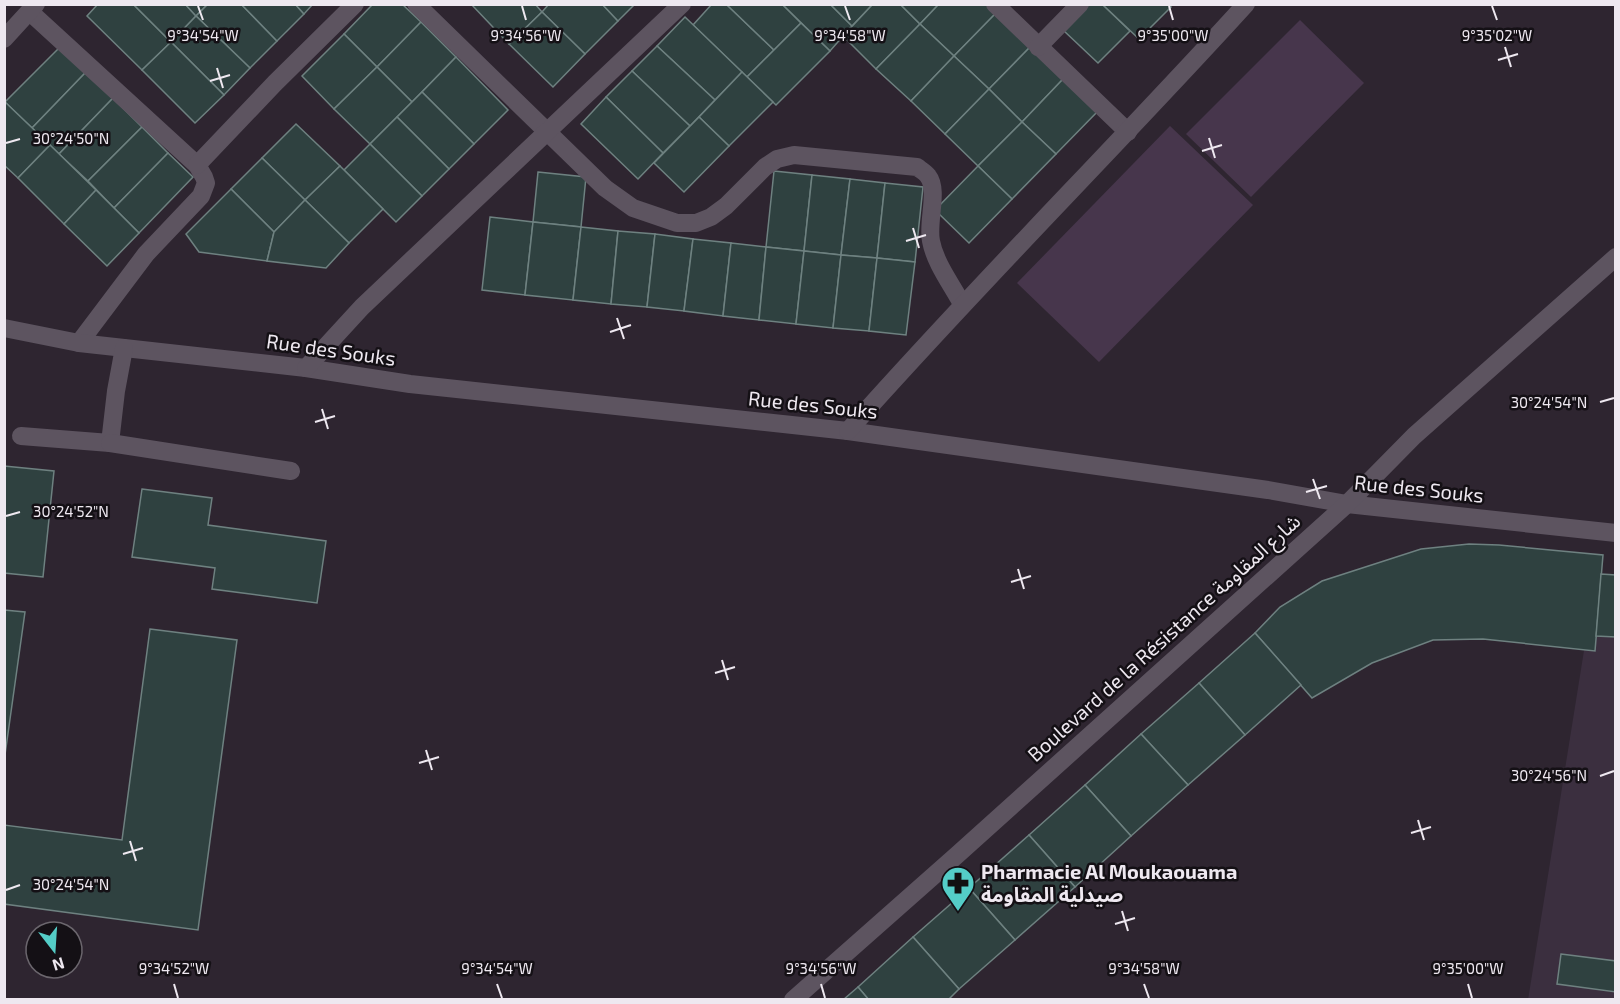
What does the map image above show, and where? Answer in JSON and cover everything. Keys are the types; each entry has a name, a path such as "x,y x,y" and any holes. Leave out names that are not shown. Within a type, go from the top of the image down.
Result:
{"street":[{"path":"197,165 355,4"},
{"path":"306,368 362,307 682,4"},
{"path":"995,4 1128,132"},
{"path":"1038,46 1080,4"},
{"path":"848,431 962,304 1128,132 1246,4"},
{"path":"4,39 33,8 197,165 206,183 201,196 146,254 79,343"},
{"path":"428,9 546,132 605,188 633,208 677,223 696,223 711,217 726,206 765,166 777,159 794,155 917,167 928,176 932,184 933,196 929,221 931,242 962,304"},
{"name":"Boulevard de la Résistance شارع المقاومة","path":"793,999 957,855 1347,504 1414,436 1616,257"},
{"name":"Rue des Souks","path":"4,328 79,343 306,368 410,384 848,431 1268,490 1347,504 1616,533"},
{"path":"110,443 124,348"},
{"path":"21,436 110,443 291,471"}],"shaded area":[{"path":"1300,20 1364,83 1251,197 1186,134"},
{"path":"1170,126 1253,205 1099,362 1017,283"},
{"path":"1595,582 1615,584 1615,999 1528,1000"}],"building":[{"path":"98,4 133,4 171,42 142,70 87,16"},
{"path":"133,4 185,4 196,16 171,42"},
{"path":"185,4 208,4 196,16"},
{"path":"208,4 241,4 277,41 250,68 196,16"},
{"path":"241,4 295,4 304,14 277,41"},
{"path":"295,4 313,4 304,14"},
{"path":"373,4 402,4 421,22 377,67 344,34"},
{"path":"471,4 535,4 542,12 509,44"},
{"path":"549,4 602,4 618,21 585,54 542,12"},
{"path":"602,4 635,4 618,21"},
{"path":"712,4 726,4 774,50 747,77 693,25"},
{"path":"726,4 782,4 801,23 774,50"},
{"path":"782,4 830,4 852,26 830,51"},
{"path":"830,4 873,4 852,26"},
{"path":"873,4 900,4 920,24 876,69 843,36"},
{"path":"900,4 939,4 920,24"},
{"path":"939,4 988,4 996,13 954,56 920,24"},
{"path":"1088,4 1102,4 1130,31 1098,63 1063,30"},
{"path":"1102,4 1168,4 1171,7 1139,39"},
{"path":"542,12 585,54 553,87 509,44"},
{"path":"996,13 1031,46 989,89 954,56"},
{"path":"196,16 250,68 224,95 171,42"},
{"path":"685,17 742,72 715,100 657,46"},
{"path":"421,22 456,57 412,102 377,67"},
{"path":"801,23 830,51 776,105 747,77"},
{"path":"920,24 954,56 911,101 876,69"},
{"path":"344,34 377,67 334,109 302,76"},
{"path":"171,42 224,95 195,123 142,70"},
{"path":"657,46 715,100 690,126 632,71"},
{"path":"1031,46 1064,78 1022,122 989,89"},
{"path":"60,47 86,72 32,128 5,102"},
{"path":"954,56 989,89 945,134 911,101"},
{"path":"456,57 508,110 474,144 422,92"},
{"path":"377,67 412,102 370,144 334,109"},
{"path":"632,71 690,126 663,153 606,97"},
{"path":"86,72 113,98 59,154 32,128"},
{"path":"742,72 773,102 729,146 699,117"},
{"path":"1064,78 1098,111 1056,154 1022,122"},
{"path":"989,89 1022,122 978,166 945,134"},
{"path":"422,92 474,144 449,169 397,117"},
{"path":"606,97 663,153 638,179 581,124"},
{"path":"113,98 142,127 88,181 59,154"},
{"path":"5,102 50,145 18,178 4,165"},
{"path":"397,117 449,169 422,196 370,144"},
{"path":"699,117 729,146 684,192 654,163"},
{"path":"1022,122 1056,154 1012,199 978,166"},
{"path":"296,124 340,166 305,200 262,158"},
{"path":"142,127 168,153 114,208 88,181"},
{"path":"370,144 422,196 396,222 344,170"},
{"path":"50,145 96,190 64,224 18,178"},
{"path":"168,153 193,177 139,233 114,208"},
{"path":"262,158 305,200 274,232 231,189"},
{"path":"340,166 383,209 349,243 305,200"},
{"path":"978,166 1012,199 969,243 935,210"},
{"path":"774,171 812,175 804,251 766,247"},
{"path":"538,172 586,177 581,227 533,222"},
{"path":"812,175 850,179 841,255 804,251"},
{"path":"850,179 885,183 877,258 841,255"},
{"path":"885,183 923,187 915,262 877,258"},
{"path":"231,189 274,232 267,261 199,252 186,234"},
{"path":"96,190 139,233 107,266 64,224"},
{"path":"305,200 349,243 326,268 267,261 274,232"},
{"path":"490,217 533,222 525,295 482,290"},
{"path":"533,222 581,227 573,300 525,295"},
{"path":"581,227 618,231 611,304 573,300"},
{"path":"618,231 655,234 647,307 611,304"},
{"path":"655,234 693,239 684,311 647,307"},
{"path":"693,239 731,243 723,316 684,311"},
{"path":"731,243 766,247 759,320 723,316"},
{"path":"766,247 804,251 796,324 759,320"},
{"path":"804,251 841,255 833,328 796,324"},
{"path":"841,255 877,258 869,331 833,328"},
{"path":"877,258 915,262 906,335 869,331"},
{"path":"4,466 54,471 43,577 4,573"},
{"path":"142,489 212,498 208,525 326,541 317,603 212,589 215,568 132,557"},
{"path":"1469,544 1603,555 1595,651 1483,639 1433,640 1372,663 1312,698 1255,633 1280,607 1322,581 1421,549"},
{"path":"1601,574 1616,575 1616,637 1596,636"},
{"path":"4,610 25,612 4,762"},
{"path":"150,629 237,640 198,930 4,904 4,825 122,840"},
{"path":"1255,633 1301,685 1245,735 1199,683"},
{"path":"1199,683 1245,735 1188,785 1141,734"},
{"path":"1141,734 1188,785 1131,836 1085,785"},
{"path":"1085,785 1131,836 1075,887 1029,835"},
{"path":"1029,835 1075,887 1015,940 969,888"},
{"path":"969,888 1015,940 959,989 913,937"},
{"path":"913,937 959,989 948,1000 869,1000 858,987"},
{"path":"1561,954 1616,961 1616,992 1557,984"},
{"path":"858,987 869,1000 843,1000"}],"place":[{"name":"Pharmacie Al Moukaouama صيدلية المقاومة","path":"958,912"}]}
